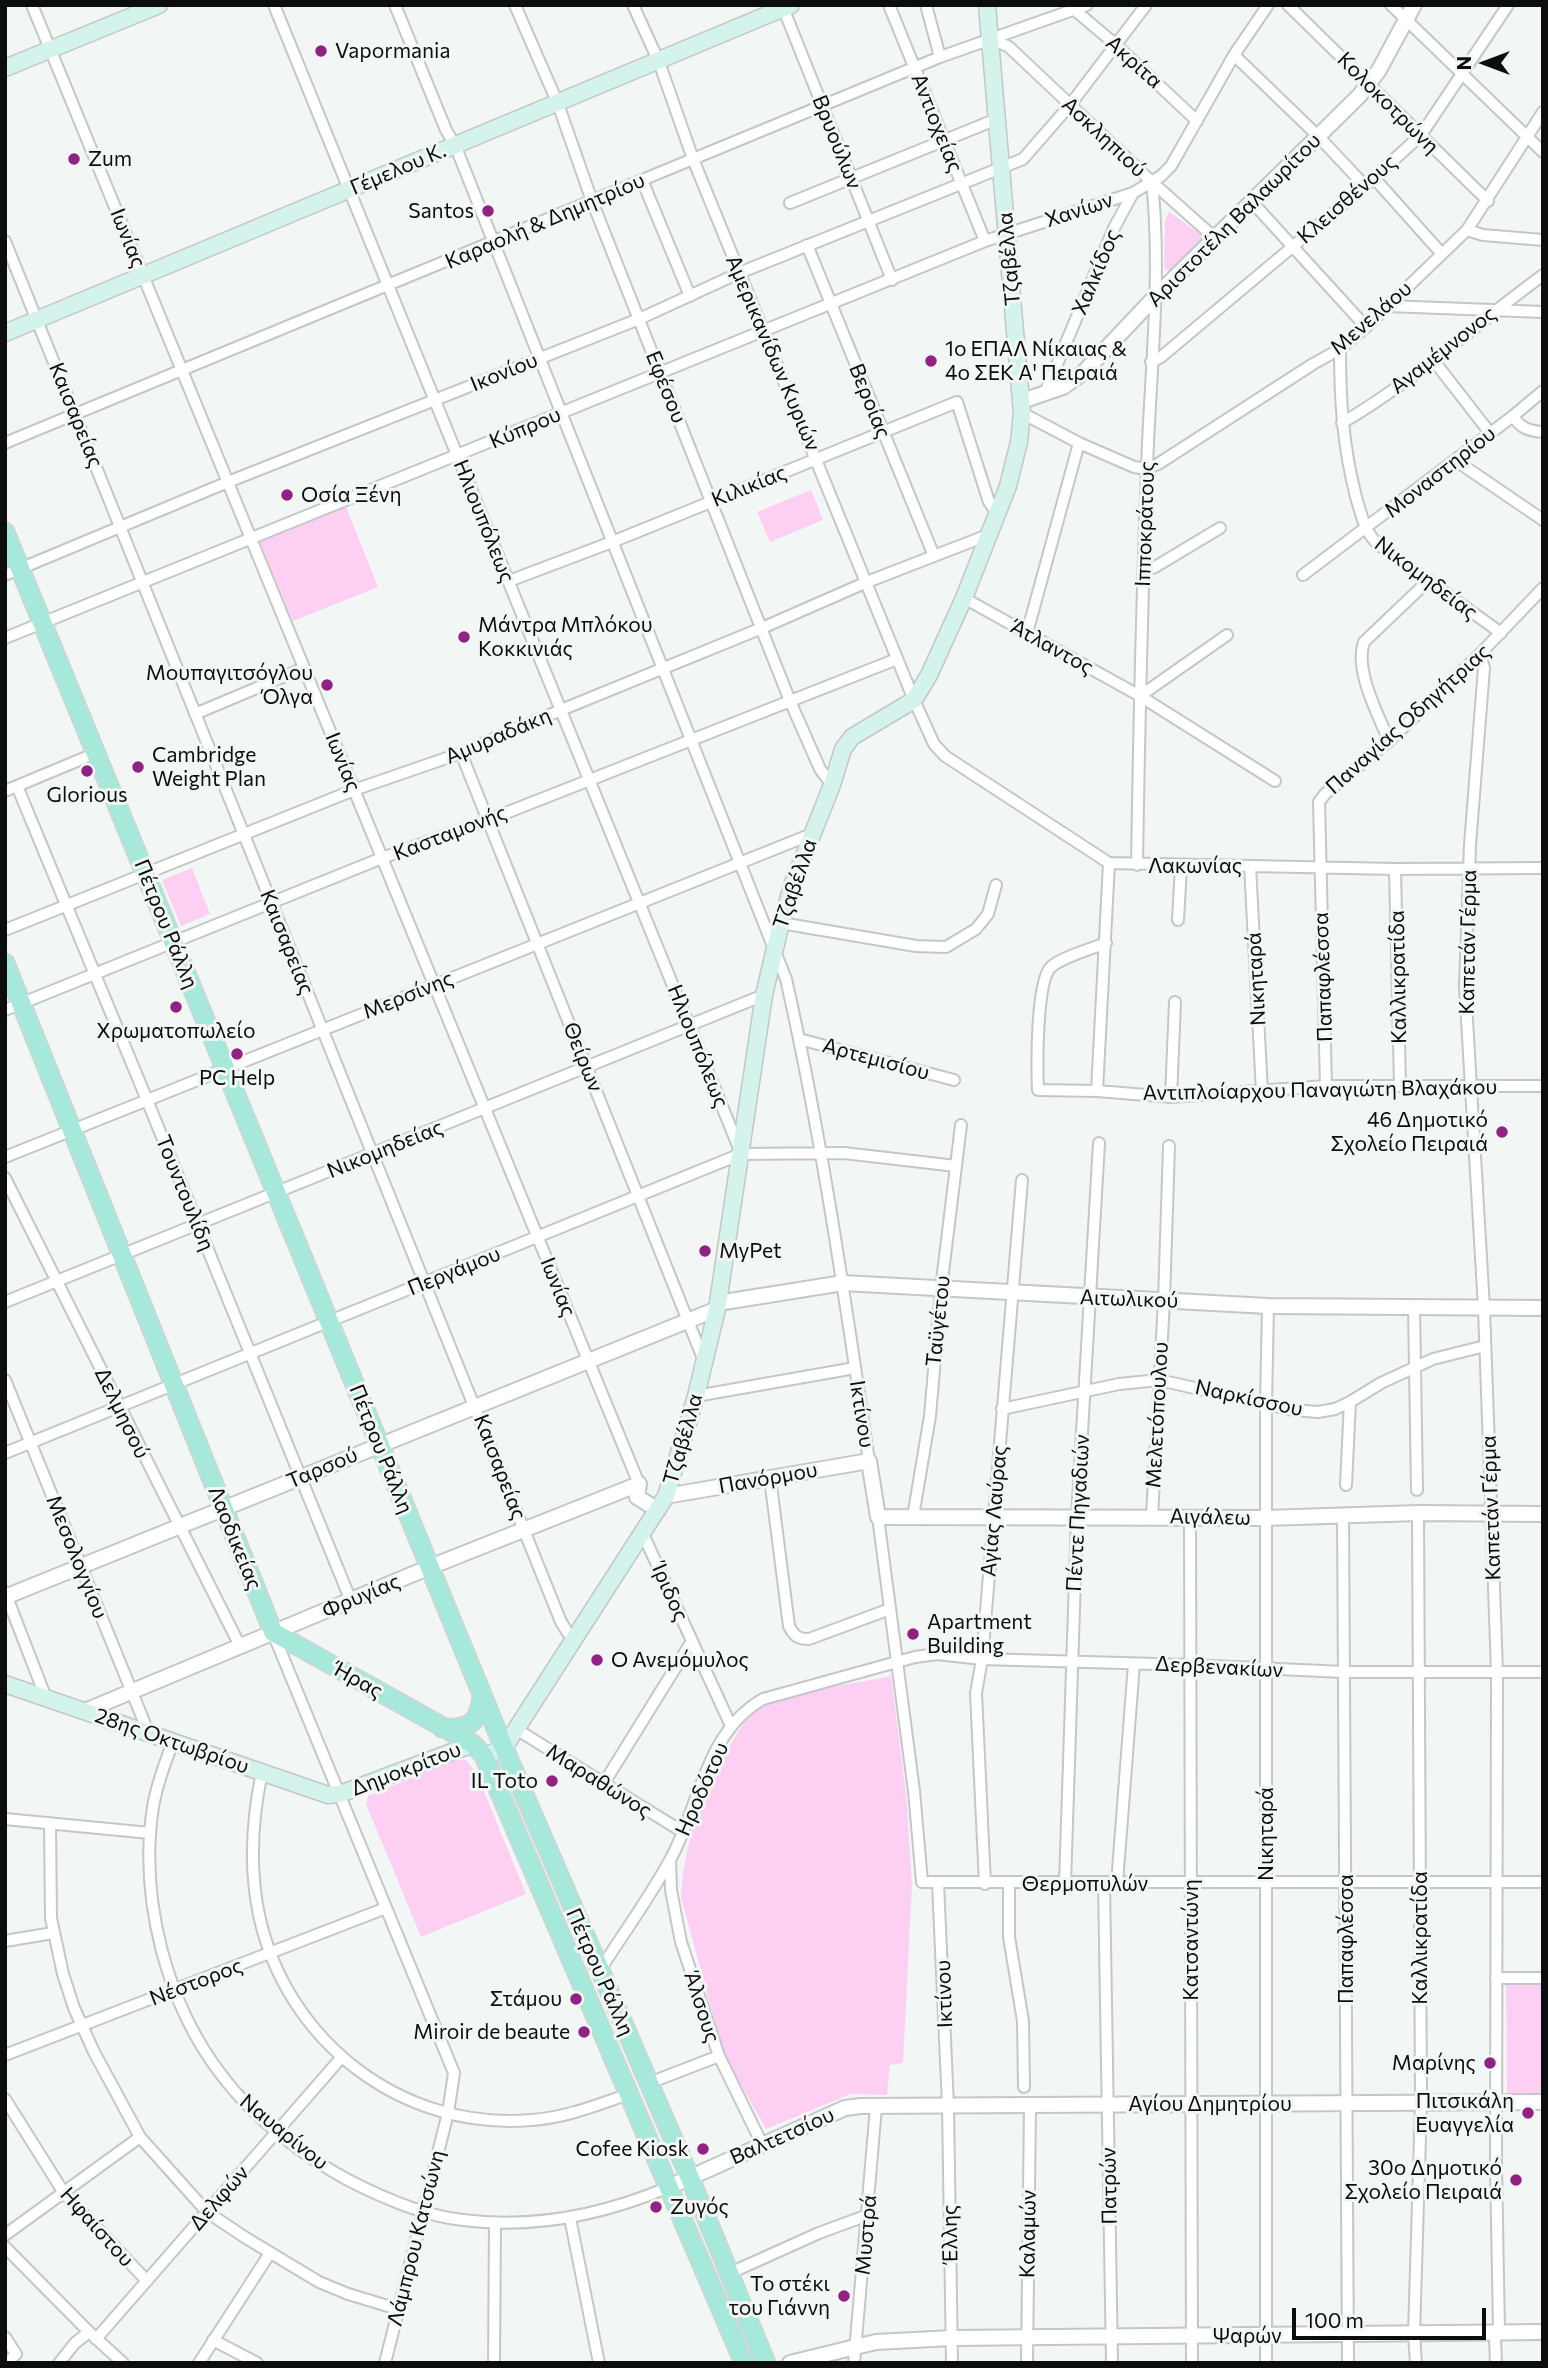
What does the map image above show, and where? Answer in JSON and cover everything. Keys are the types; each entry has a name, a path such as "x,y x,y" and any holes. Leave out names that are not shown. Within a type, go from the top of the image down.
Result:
{"main road":[{"name":"Τζαβέλλα","path":"504,1748 662,1503 696,1396 717,1306 764,995 781,923 843,749 852,737 914,700 929,675 964,598 997,513 1016,454 1022,407 986,5"},
{"path":"5,68 154,6"},
{"name":"Γέμελου Κ.","path":"5,333 659,62 786,6"},
{"name":"Πέτρου Ράλλη","path":"5,532 13,572 43,623 482,1696 690,2178 766,2363"},
{"name":"Λαοδικείας","path":"5,963 13,1007 72,1130 273,1632"},
{"name":"Ήρας","path":"273,1632 442,1727"},
{"name":"28ης Οκτωβρίου","path":"5,1684 328,1795 340,1794"},
{"path":"442,1727 463,1727 471,1723 477,1717 482,1696"},
{"path":"442,1727 478,1750 504,1748"},
{"name":"Πέτρου Ράλλη","path":"478,1750 744,2363"},
{"name":"Δημοκρίτου","path":"340,1794 478,1750"}],"street":[{"name":"Ιωνίας","path":"32,5 639,1484 637,1497 662,1503"},
{"name":"Ηλιουπόλεως","path":"274,5 741,1154"},
{"name":"Ικτίνου","path":"395,5 494,242 786,979 821,1153 843,1283 878,1517 914,1791 922,1882"},
{"name":"Εφέσου","path":"515,5 558,104 592,201 790,701 820,769 832,785"},
{"name":"Αμερικανίδων Κυριών","path":"633,5 659,62 693,159 914,700"},
{"name":"Αντιοχείας","path":"889,5 985,241"},
{"path":"926,5 940,57"},
{"name":"Καραολή & Δημητρίου","path":"5,443 76,416 915,67 1072,8 1087,5"},
{"name":"Ικονίου","path":"13,572 228,482 639,319 739,273 1023,159 1070,105 1146,5"},
{"path":"1152,182 1171,166 1234,55 1268,5"},
{"name":"Κολοκοτρώνη","path":"1288,5 1488,201"},
{"path":"1391,5 1543,152"},
{"name":"Αριστοτέλη Βαλαωρίτου","path":"1022,407 1045,393 1063,387 1084,372 1154,298 1253,203 1370,83 1414,5"},
{"name":"Κλεισθένους","path":"1151,362 1161,357 1369,182 1420,135 1508,5"},
{"name":"Βρυούλων","path":"786,6 822,106 892,280"},
{"name":"Ακρίτα","path":"1072,8 1115,44 1197,121"},
{"name":"Ασκληπιού","path":"990,38 1009,47 1216,239"},
{"path":"1234,55 1442,254"},
{"name":"Μενελάου","path":"1147,469 1340,349 1366,327 1467,230 1543,112"},
{"path":"790,203 997,119"},
{"path":"642,180 690,296"},
{"name":"Χανίων","path":"1005,234 1133,193 1152,182"},
{"name":"Ιπποκράτους","path":"1137,865 1154,298 1155,213 1152,182"},
{"name":"Χαλκίδος","path":"1045,393 1114,228 1133,193"},
{"path":"1253,203 1366,327"},
{"path":"1467,230 1483,235 1543,240"},
{"name":"Κύπρου","path":"5,638 661,374 831,302 1005,234"},
{"name":"Καισαρείας","path":"5,241 561,1622 575,1639"},
{"name":"Βεροίας","path":"807,245 934,556"},
{"name":"Αγαμέμνονος","path":"1342,423 1434,361 1495,310 1543,275"},
{"path":"1388,306 1543,312"},
{"name":"Νικομηδείας","path":"1340,349 1342,423 1346,457 1365,530 1379,545 1501,633"},
{"path":"1434,361 1490,433"},
{"name":"Μοναστηρίου","path":"1303,575 1543,391"},
{"name":"Κιλικίας","path":"509,581 957,402 989,502 997,513"},
{"path":"1022,407 1079,443 1134,467 1147,469"},
{"path":"1513,416 1526,429 1543,432"},
{"path":"1027,633 1079,443"},
{"path":"1455,460 1543,520"},
{"path":"1144,571 1220,528"},
{"name":"Αμυραδάκη","path":"5,930 354,790 461,753 867,582 988,536"},
{"path":"1389,741 1361,668 1361,651 1364,642 1429,580"},
{"name":"Παναγίας Οδηγήτριας","path":"1320,868 1319,808 1322,798 1389,741 1480,654 1543,588"},
{"name":"Άτλαντος","path":"964,598 1140,696"},
{"path":"1227,635 1140,696 1275,781"},
{"name":"Καπετάν Γέρμα","path":"1480,654 1484,668 1470,845 1465,986 1484,1308 1497,1672 1496,2102 1499,2332 1495,2339 1496,2363"},
{"name":"Κασταμονής","path":"13,1007 382,858 488,820 897,659"},
{"path":"195,714 304,668"},
{"name":"Λακωνίας","path":"914,700 934,744 945,756 1110,863 1395,869 1543,868"},
{"path":"5,791 96,753"},
{"name":"Θείρων","path":"461,753 704,1362"},
{"name":"Τουντουλίδη","path":"17,786 148,1100 351,1601"},
{"name":"Μερσίνης","path":"5,1157 812,834"},
{"path":"1106,943 1054,965 1045,977 1037,1057 1038,1090 1097,1091 1106,943 1110,863"},
{"path":"1178,920 1181,866"},
{"name":"Νικηταρά","path":"1250,866 1262,1092"},
{"name":"Παπαφλέσσα","path":"1320,868 1326,1086"},
{"name":"Καλλικρατίδα","path":"1395,869 1400,1086"},
{"path":"781,923 916,946 946,947 976,929 988,914 996,886"},
{"name":"Νικομηδείας","path":"5,1302 764,995"},
{"path":"1171,1097 1175,1002"},
{"name":"Αρτεμισίου","path":"799,1039 954,1080"},
{"name":"Αντιπλοίαρχου Παναγιώτη Βλαχάκου","path":"1097,1091 1171,1097 1326,1086 1543,1086"},
{"name":"Ταϋγέτου","path":"913,1517 930,1416 941,1289 961,1125"},
{"name":"Πέντε Πηγαδιών","path":"1065,1884 1077,1517 1099,1143"},
{"name":"Μελετόπουλου","path":"1152,1516 1164,1301 1169,1146"},
{"name":"Περγάμου","path":"5,1453 741,1154 844,1153 956,1166"},
{"name":"Δελμησού","path":"5,1178 240,1646"},
{"name":"Αγίας Λαύρας","path":"985,1884 976,1693 982,1659 1022,1180"},
{"name":"Αιτωλικού","path":"717,1306 843,1283 1268,1306 1543,1308"},
{"name":"Ταρσού","path":"6,1595 224,1510 379,1444 589,1363 688,1322 717,1306"},
{"name":"Νικηταρά","path":"1266,2363 1268,1306"},
{"path":"1414,1307 1417,1490"},
{"name":"Ναρκίσσου","path":"1002,1409 1119,1384 1159,1380 1293,1410 1318,1412 1335,1409 1350,1402 1415,1366 1485,1346"},
{"path":"696,1396 855,1368"},
{"name":"Μεσολογγίου","path":"5,1380 149,1734"},
{"path":"1346,1485 1350,1402"},
{"name":"Πανόρμου","path":"662,1503 770,1478 869,1461"},
{"path":"770,1478 789,1626 794,1635 808,1639 890,1609"},
{"name":"Φρυγίας","path":"85,1711 430,1567 639,1484"},
{"name":"Καλλικρατίδα","path":"1416,2363 1414,2334 1421,2103 1418,1513"},
{"name":"Αιγάλεω","path":"878,1517 1266,1518 1418,1513 1543,1514"},
{"name":"Παπαφλέσσα","path":"1343,1516 1349,2363"},
{"name":"Κατσαντώνη","path":"1190,1517 1192,2363"},
{"name":"Ίριδος","path":"643,1534 731,1726"},
{"path":"6,1595 46,1698"},
{"name":"Λαοδικείας","path":"273,1632 452,2064 453,2080 448,2113"},
{"path":"604,1783 692,1642"},
{"name":"Δερβενακίων","path":"897,1662 937,1654 982,1659 1266,1670 1543,1672"},
{"name":"Ηροδότου","path":"600,1970 670,1860 719,1744 748,1708 763,1699 897,1662"},
{"path":"1117,1884 1134,1664"},
{"name":"Μαραθώνος","path":"516,1729 683,1832"},
{"name":"Ναυαρίνου","path":"173,1741 157,1789 150,1833 152,1910 175,1990 201,2042 221,2075 248,2105 278,2131 334,2172 378,2195 460,2220 495,2223 570,2218 690,2178"},
{"path":"262,1772 254,1822 253,1861 257,1905 270,1954 302,2012 341,2057 389,2092 448,2113 504,2121 532,2120 588,2109 629,2094"},
{"path":"5,1819 150,1833"},
{"path":"50,1823 49,1890 53,1933 63,1974 94,2052 139,2137 207,2212 319,2282 398,2309"},
{"name":"Άλσους","path":"670,1860 671,1890 681,1942 719,2056 762,2144"},
{"name":"Θερμοπυλών","path":"922,1882 1543,1882"},
{"name":"Ικτίνου","path":"938,1883 948,2106"},
{"path":"1009,1884 1009,1937 1023,2021 1024,2087"},
{"name":"Πατρών","path":"1104,1884 1112,2363"},
{"name":"Νέστορος","path":"5,2055 386,1908"},
{"path":"5,1941 53,1933"},
{"path":"1496,1978 1543,1978"},
{"path":"649,2083 719,2056"},
{"name":"Δελφών","path":"59,2363 75,2343 93,2336 147,2281 341,2057"},
{"name":"Ηφαίστου","path":"5,2099 64,2193 147,2281"},
{"name":"Αγίου Δημητρίου","path":"876,2107 1543,2102"},
{"name":"Καλαμών","path":"1027,2363 1030,2105"},
{"name":"Έλλης","path":"948,2106 952,2363"},
{"name":"Βαλτετσίου","path":"690,2178 845,2108 876,2107"},
{"name":"Μυστρά","path":"854,2363 876,2107"},
{"name":"Λάμπρου Κατσώνη","path":"385,2363 448,2113"},
{"path":"5,2235 139,2137"},
{"path":"730,2273 868,2215"},
{"path":"570,2218 600,2363"},
{"path":"494,2363 495,2223"},
{"path":"5,2247 123,2363"},
{"path":"199,2363 270,2253"},
{"name":"Ψαρών","path":"790,2363 876,2342 1543,2333"},
{"path":"5,2337 12,2358 25,2363"},
{"path":"213,2340 257,2363"}],"shaded area":[{"path":"1169,212 1206,238 1172,272 1164,268 1165,220"},
{"path":"811,490 823,520 770,542 757,512"},
{"path":"346,507 378,587 293,621 260,542"},
{"path":"192,868 210,914 181,926 162,880"},
{"path":"891,1676 906,1793 912,1884 903,2063 890,2065 887,2095 851,2094 766,2129 723,2053 681,1897 690,1837 703,1799 720,1763 748,1718 756,1711 769,1704 821,1689"},
{"path":"456,1760 466,1760 477,1774 526,1894 421,1937 366,1804 368,1796"},
{"path":"1506,1983 1543,1983 1543,2095 1507,2095"}],"place":[{"name":"Vapormania","path":"321,51"},
{"name":"Zum","path":"74,159"},
{"name":"Santos","path":"488,211"},
{"name":"1ο ΕΠΑΛ Νίκαιας & 4ο ΣΕΚ Α' Πειραιά","path":"931,361"},
{"name":"Οσία Ξένη","path":"287,495"},
{"name":"Μάντρα Μπλόκου Κοκκινιάς","path":"464,637"},
{"name":"Μουπαγιτσόγλου Όλγα","path":"327,685"},
{"name":"Cambridge Weight Plan","path":"138,767"},
{"name":"Glorious","path":"87,771"},
{"name":"Χρωματοπωλείο","path":"176,1007"},
{"name":"PC Help","path":"237,1054"},
{"name":"46 Δημοτικό Σχολείο Πειραιά","path":"1502,1132"},
{"name":"MyPet","path":"705,1251"},
{"name":"Apartment Building","path":"913,1634"},
{"name":"Ο Ανεμόμυλος","path":"597,1660"},
{"name":"IL Toto","path":"552,1781"},
{"name":"Στάμου","path":"576,1999"},
{"name":"Miroir de beaute","path":"584,2032"},
{"name":"Μαρίνης","path":"1490,2063"},
{"name":"Πιτσικάλη Ευαγγελία","path":"1528,2113"},
{"name":"Cofee Kiosk","path":"703,2149"},
{"name":"30ο Δημοτικό Σχολείο Πειραιά","path":"1516,2180"},
{"name":"Ζυγός","path":"656,2207"},
{"name":"Το στέκι του Γιάννη","path":"844,2296"}]}
